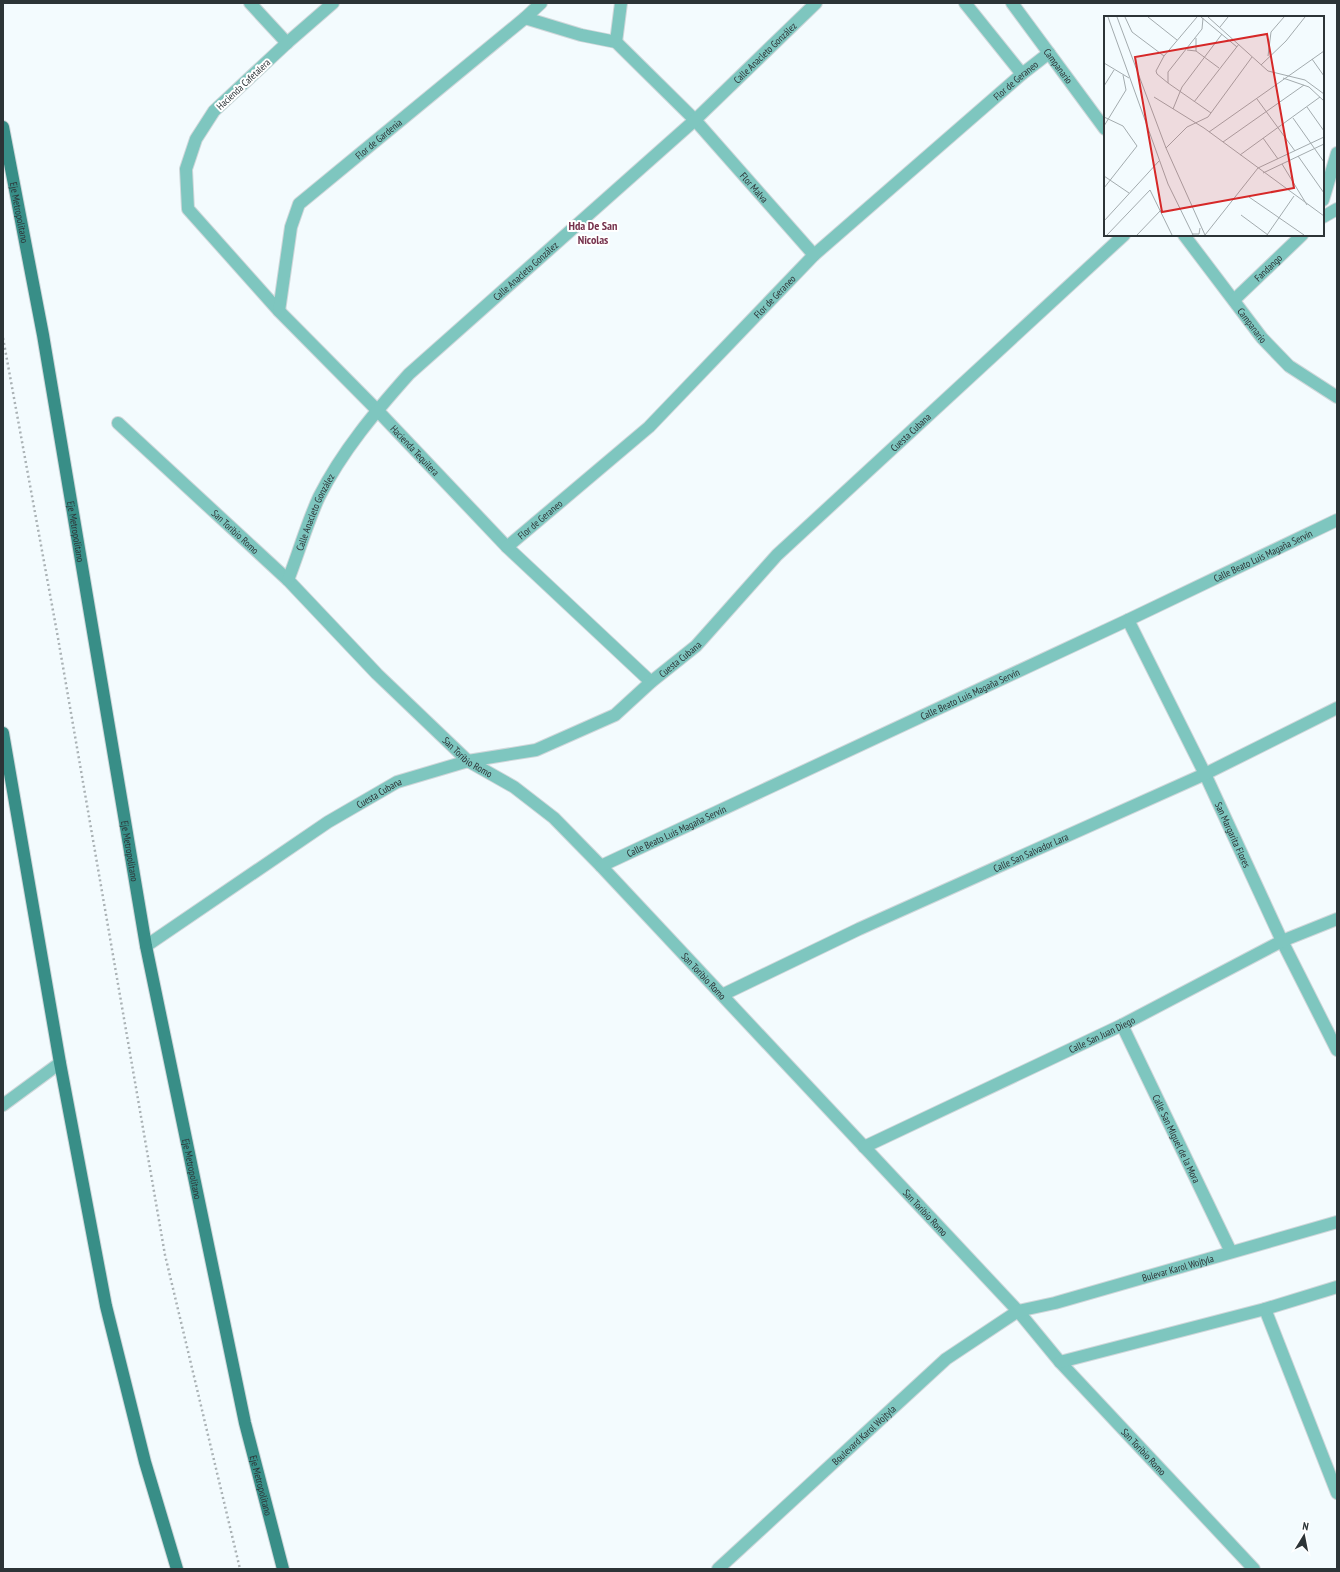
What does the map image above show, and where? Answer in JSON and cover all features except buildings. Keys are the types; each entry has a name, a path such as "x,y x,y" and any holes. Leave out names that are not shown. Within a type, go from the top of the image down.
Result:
{"main road":[{"name":"Eje Metropolitano","path":"3,127 43,335 146,946 245,1423 283,1569"},
{"path":"3,734 60,1063 106,1306 146,1462 177,1569"}],"street":[{"path":"250,3 287,43"},
{"name":"Hacienda Cafetalera","path":"188,209 186,169 196,139 214,111 287,43 333,3"},
{"name":"Flor de Gardenia","path":"279,311 291,227 299,204 525,18 541,3"},
{"path":"525,18 581,35 616,42 621,3"},
{"name":"Calle Anacleto González","path":"288,580 319,497 355,439 377,410 409,374 695,120 816,3"},
{"path":"965,3 1022,74"},
{"name":"Campanario","path":"1012,3 1104,128"},
{"name":"Flor Malva","path":"616,42 695,120 814,255"},
{"name":"Flor de Geraneo","path":"507,547 649,427 814,255 1022,74 1049,53"},
{"path":"1324,197 1337,153"},
{"name":"Hacienda Tequilera","path":"188,209 279,311 377,410 507,547 651,682"},
{"path":"1324,216 1337,209"},
{"name":"Cuesta Cubana","path":"146,946 328,822 396,782 468,761 536,750 614,715 651,682 696,646 777,556 1123,236"},
{"name":"Campanario","path":"1185,236 1262,338 1289,366 1337,397"},
{"name":"Fandango","path":"1234,300 1301,236"},
{"name":"San Toribio Romo","path":"118,423 288,580 377,674 468,761 514,787 554,818 601,866 1018,1311 1060,1362 1254,1569"},
{"name":"Calle Beato Luis Magaña Servín","path":"601,866 1128,620 1337,520"},
{"name":"San Margarita Flores","path":"1128,620 1205,774 1282,941 1337,1050"},
{"name":"Calle San Salvador Lara","path":"722,995 859,929 1205,774 1337,708"},
{"name":"Calle San Juan Diego","path":"864,1147 1122,1025 1282,941 1337,919"},
{"name":"Calle San MIguel de la Mora","path":"1122,1025 1231,1252"},
{"path":"3,1106 60,1063"},
{"name":"Bulevar Karol Wojtyla","path":"1018,1311 1055,1303 1337,1222"},
{"path":"1060,1362 1265,1309 1337,1287"},
{"path":"1265,1309 1337,1493"},
{"name":"Boulevard Karol Wojtyla","path":"718,1569 946,1359 1018,1311"}],"path":[{"path":"3,338 165,1255 240,1569"}],"district":[{"name":"Hda De San Nicolas","path":"593,233"}]}
